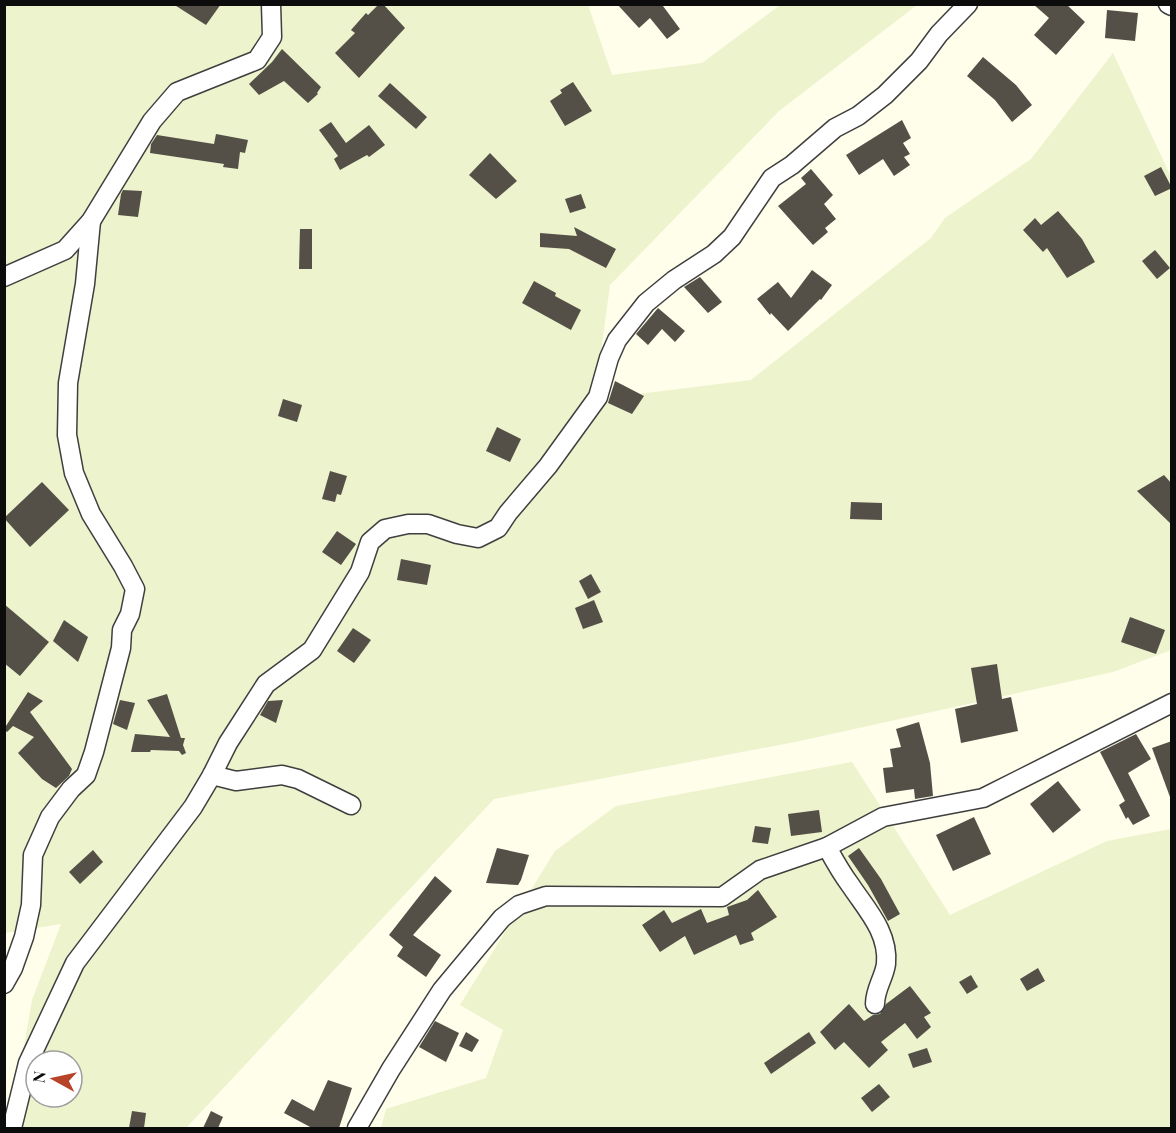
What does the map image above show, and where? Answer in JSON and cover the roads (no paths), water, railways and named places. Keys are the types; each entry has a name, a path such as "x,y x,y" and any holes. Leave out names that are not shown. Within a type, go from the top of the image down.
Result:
{"street":[{"path":"4,277 65,250 91,221 152,122 177,92 257,60 272,37 271,4"},
{"path":"12,1128 28,1063 75,963 193,807 228,743 266,684 312,650 360,572 370,542 385,529 408,524 428,524 457,534 478,538 498,528 548,466 598,397 609,358 617,340 646,303 674,280 714,254 732,237 772,178 792,165 835,128 858,116 885,95 919,61 939,34 968,4"},
{"path":"4,984 13,968 24,938 31,905 33,855 50,817 71,789 86,775 121,648 122,630 130,614 135,589 91,514 82,494 74,473 67,435 68,383 85,284 91,221"},
{"path":"357,1128 391,1069 442,990 502,918 519,905 546,896 722,897 760,870 827,847 883,817 983,798 1172,703"},
{"path":"212,775 236,781 282,775 298,779 351,805"},
{"path":"827,847 851,887 880,928 886,966 875,993 874,1004"}]}
